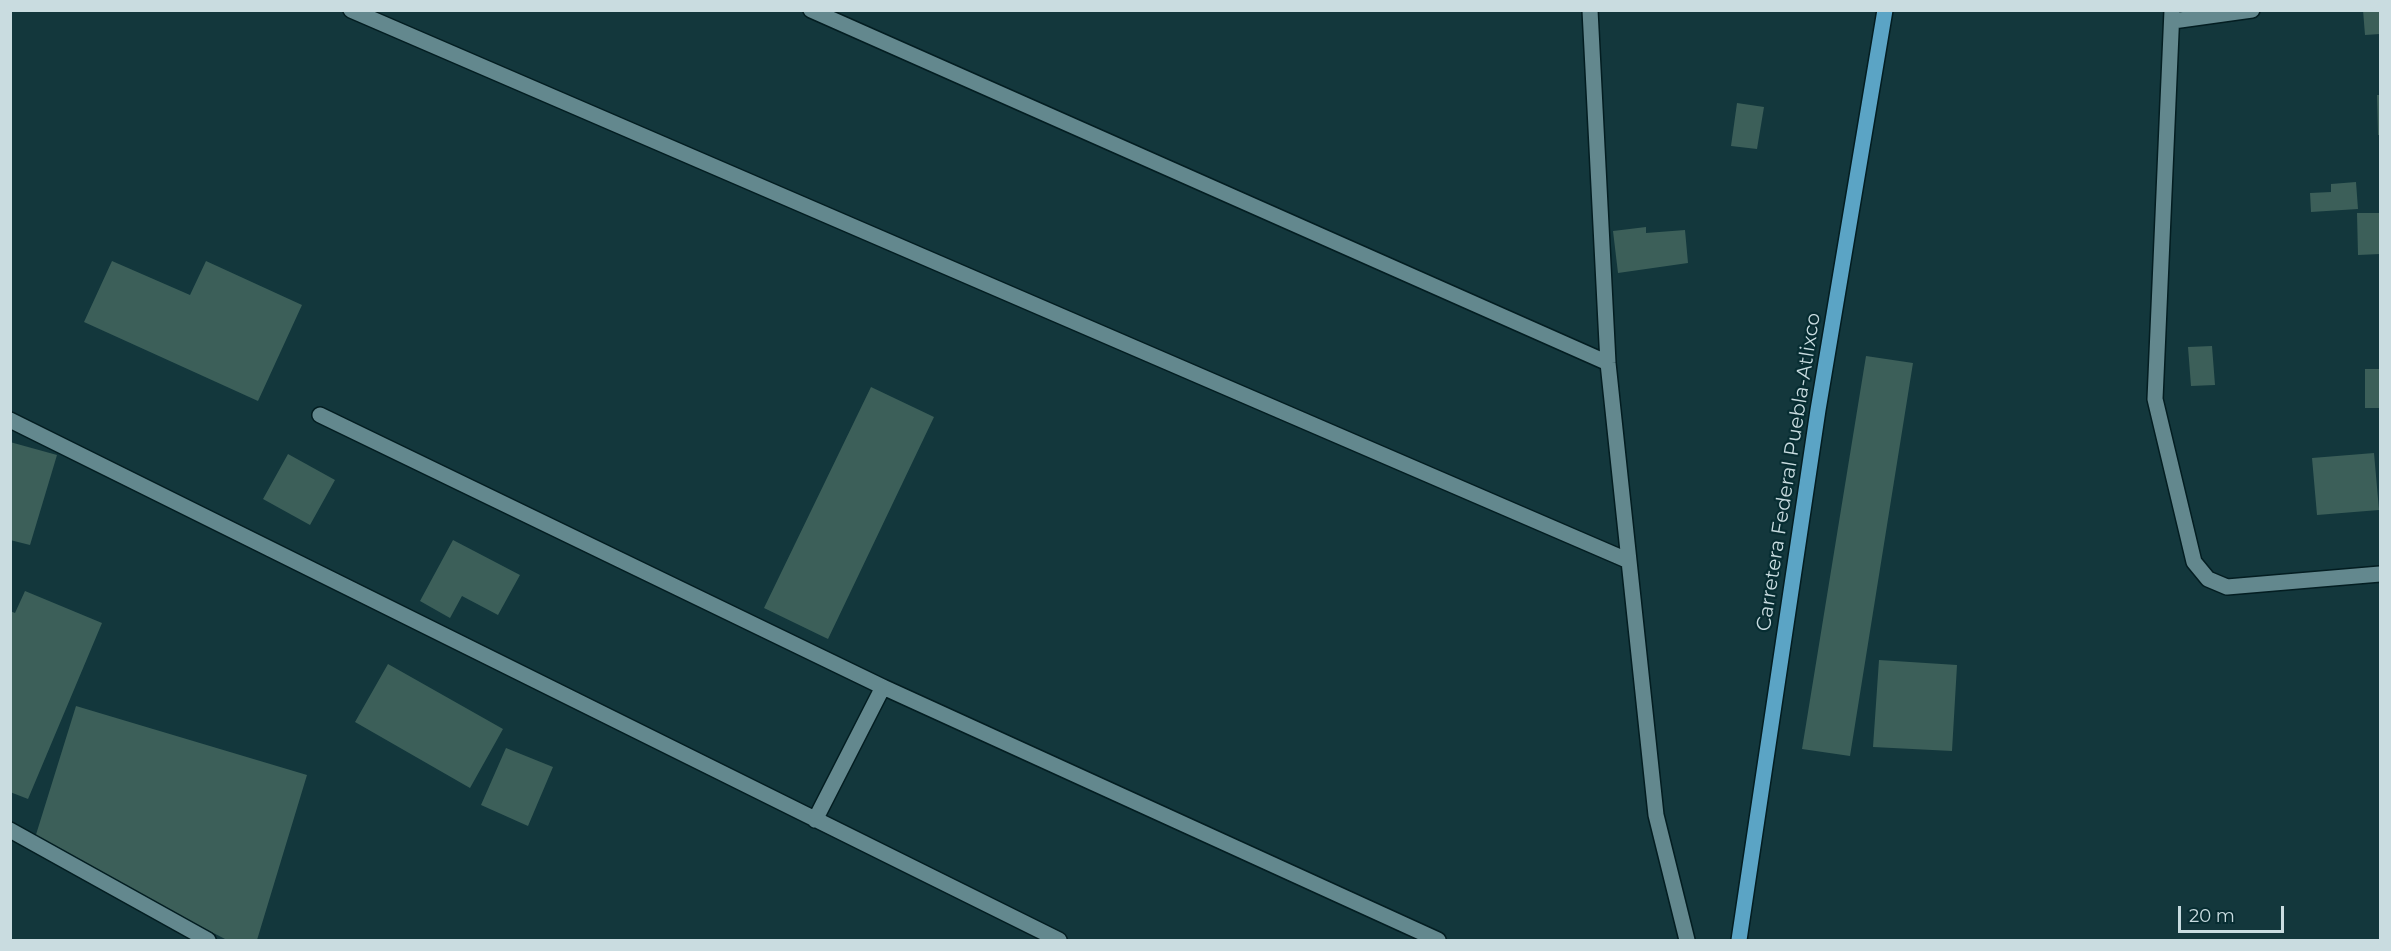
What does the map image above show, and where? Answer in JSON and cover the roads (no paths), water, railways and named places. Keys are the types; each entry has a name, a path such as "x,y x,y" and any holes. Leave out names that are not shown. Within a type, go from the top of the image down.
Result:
{"main road":[{"name":"Carretera Federal Puebla-Atlixco","path":"1739,940 1818,410 1885,10"}],"street":[{"path":"351,10 1629,561"},
{"path":"811,10 1608,363"},
{"path":"1590,10 1608,363 1656,815 1687,940"},
{"path":"2252,10 2173,16 2155,399 2194,562 2208,579 2227,587 2380,574"},
{"path":"320,415 883,687 1438,940"},
{"path":"10,420 1059,940"},
{"path":"814,820 883,687"},
{"path":"10,830 208,940"}]}
